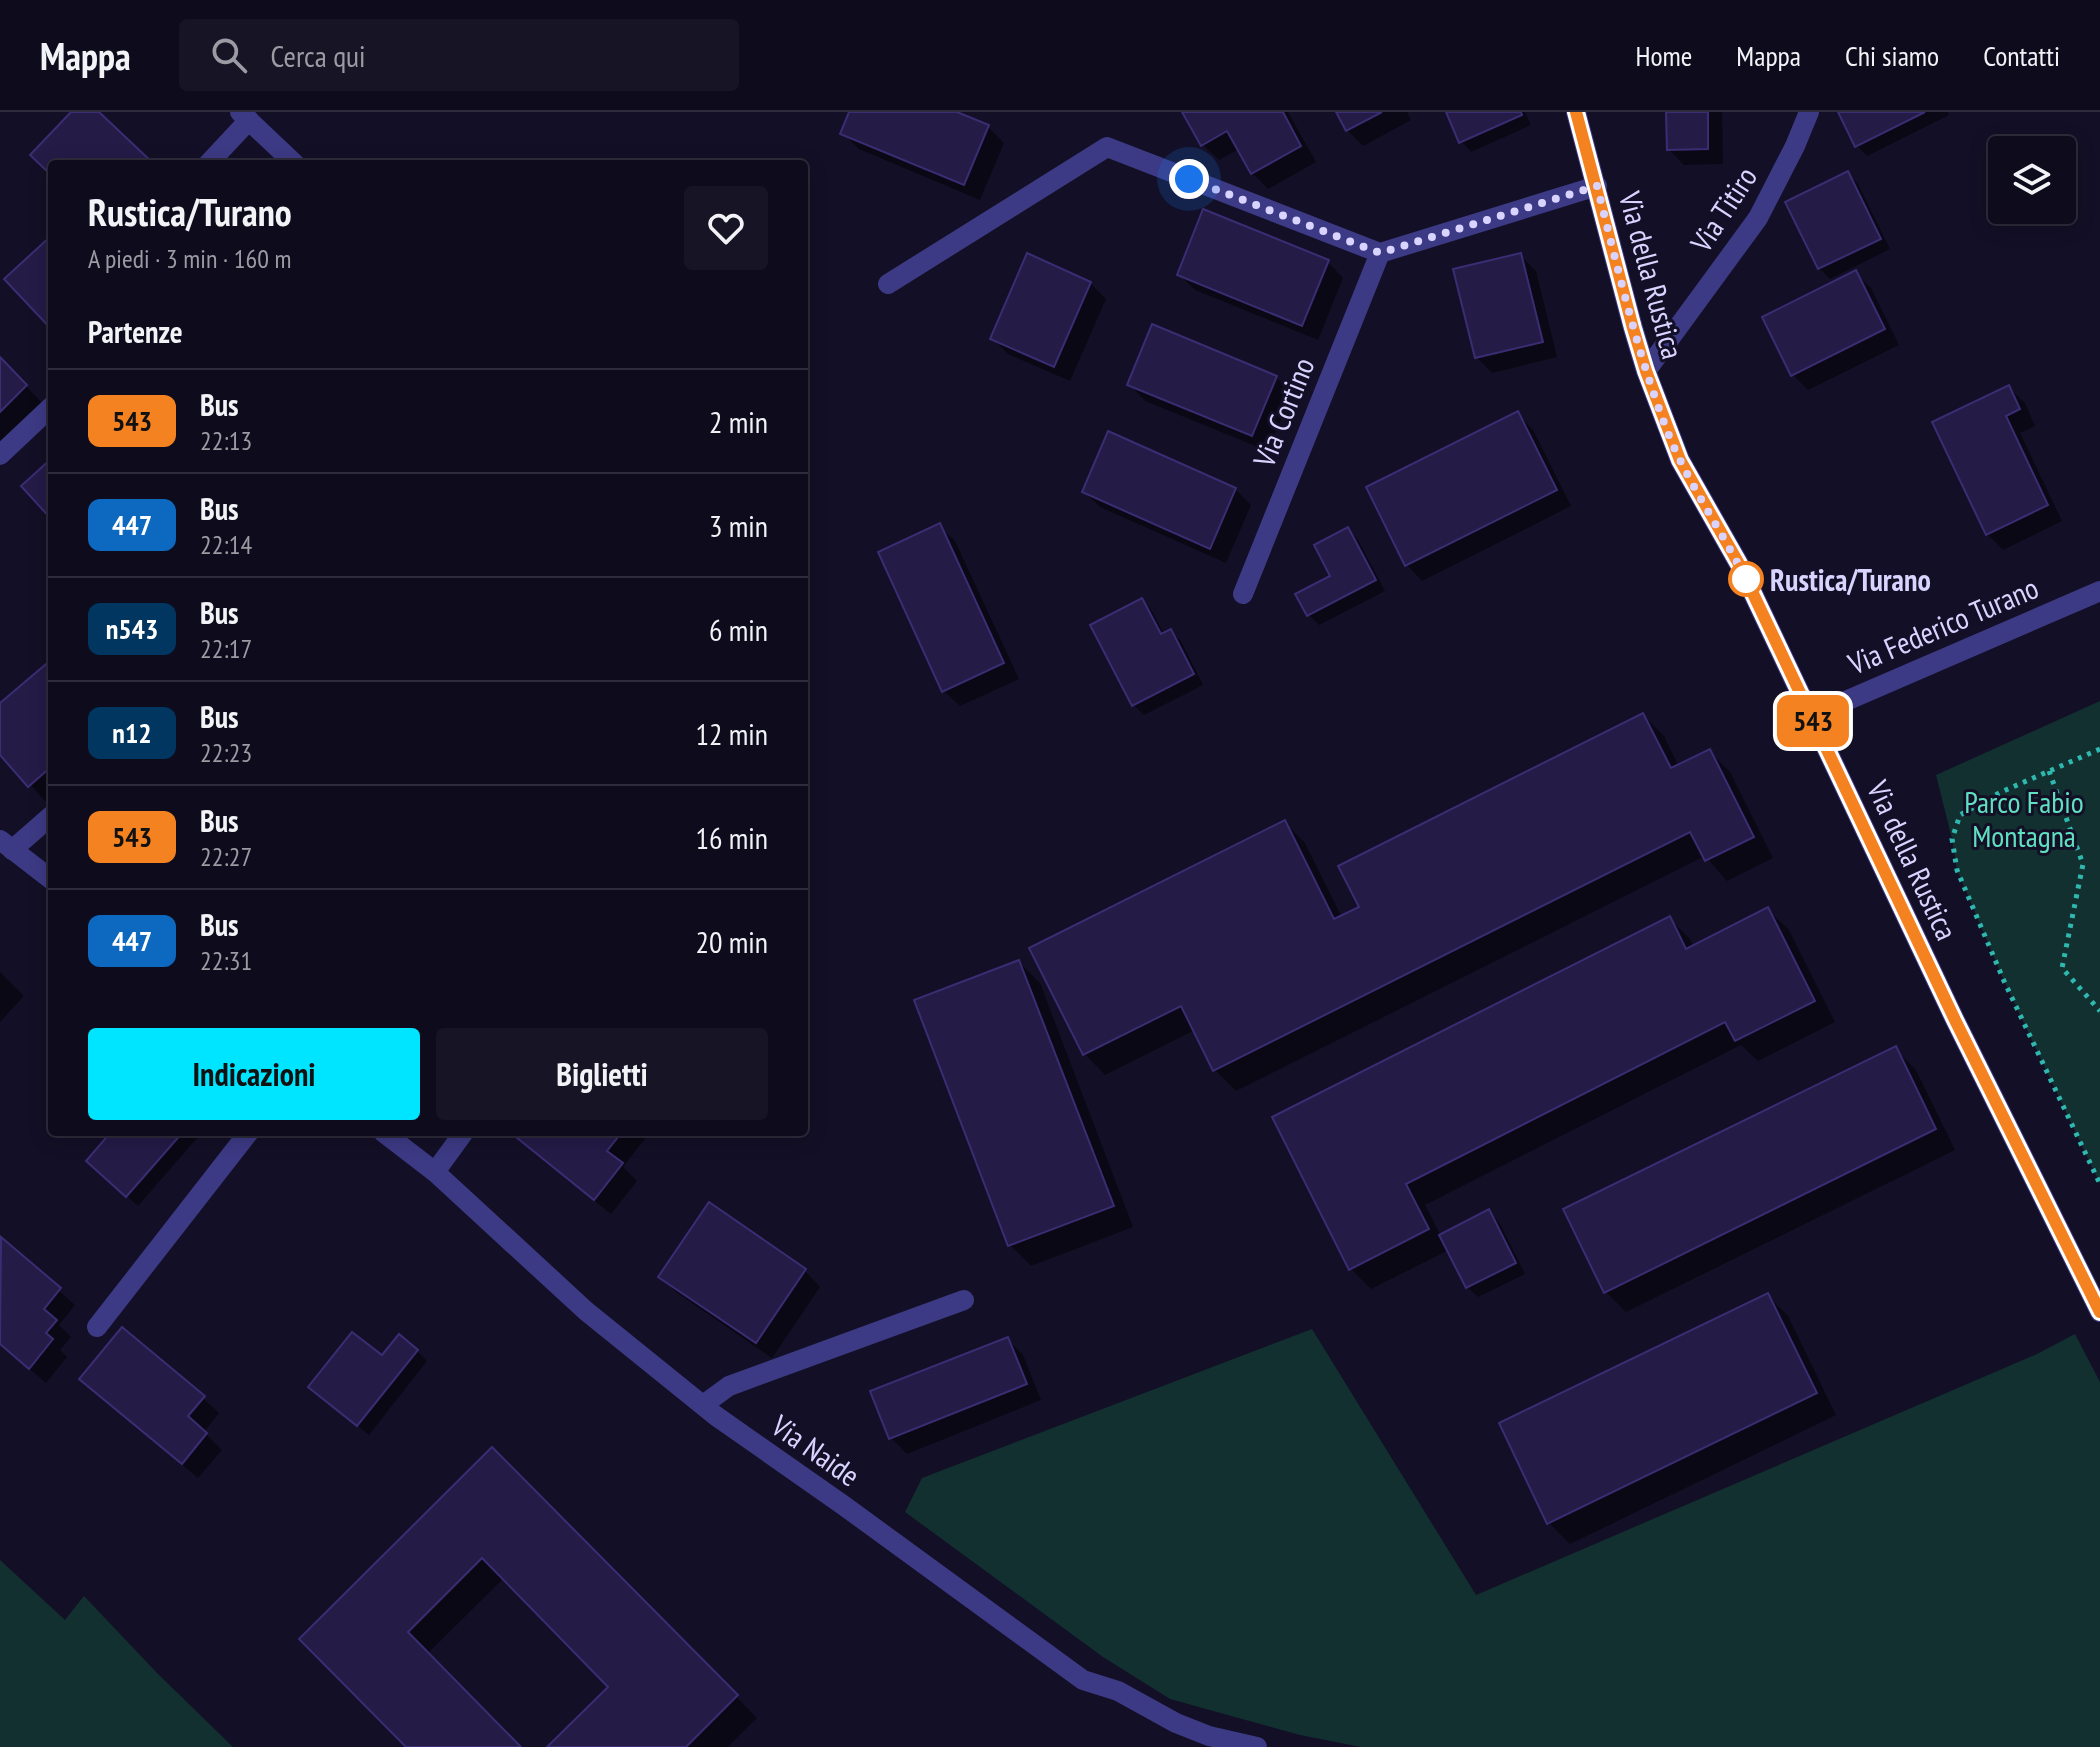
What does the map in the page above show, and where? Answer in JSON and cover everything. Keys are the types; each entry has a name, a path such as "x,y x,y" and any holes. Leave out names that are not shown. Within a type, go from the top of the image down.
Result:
{"street":[{"name":"Via della Rustica","path":"1576,112 1646,371 1680,460 1739,564 1955,1020 2100,1312"},
{"name":"Via Titiro","path":"1646,371 1758,218 1809,112"},
{"path":"211,160 245,116 291,160"},
{"path":"888,284 1107,147 1380,253 1597,186"},
{"name":"Via Cortino","path":"1243,594 1380,253"},
{"path":"0,455 48,410"},
{"name":"Via Federico Turano","path":"1811,716 2100,591"},
{"path":"48,818 6,845 48,877"},
{"path":"97,1327 246,1136"},
{"name":"Via Naide","path":"388,1136 435,1172 586,1311 716,1416 1083,1680 1118,1691 1176,1723 1209,1736 1251,1746"},
{"path":"435,1172 461,1136"},
{"path":"703,1405 729,1386 964,1300"}],"path":[{"path":"2100,749 2001,792 1960,815 1952,839 1957,870 2004,981 2100,1184"},
{"path":"2049,771 2083,864 2062,968 2100,1011"}],"green space":[{"name":"Parco Fabio Montagna","path":"2100,701 2100,1184 2004,981 1957,870 1936,775"},
{"path":"1312,1329 1476,1595 2037,1354 2075,1334 2100,1382 2100,1747 1361,1747 1300,1735 1170,1699 1103,1657 905,1512 922,1478"},
{"path":"0,1560 65,1620 84,1596 233,1747 0,1747"}],"building":[{"path":"71,112 99,112 150,160 48,160 48,172 30,155"},
{"path":"849,112 957,112 989,125 964,185 840,134"},
{"path":"1182,112 1283,112 1301,146 1251,174 1227,131 1201,146"},
{"path":"1336,112 1382,112 1346,131"},
{"path":"1446,112 1521,112 1522,115 1459,143"},
{"path":"1666,112 1708,112 1708,149 1667,150"},
{"path":"1838,112 1925,112 1855,147"},
{"path":"1848,171 1881,239 1818,269 1785,202"},
{"path":"1203,209 1329,260 1302,326 1177,275"},
{"path":"48,239 48,326 4,279"},
{"path":"1027,253 1091,282 1054,367 990,339"},
{"path":"1521,253 1543,342 1475,358 1453,269"},
{"path":"1856,270 1885,329 1791,376 1762,317"},
{"path":"1152,324 1277,376 1252,436 1127,385"},
{"path":"0,357 27,385 0,412"},
{"path":"2009,385 2020,409 2006,416 2048,505 1986,535 1932,422"},
{"path":"1518,411 1557,490 1405,566 1366,487"},
{"path":"1108,431 1236,488 1210,549 1082,492"},
{"path":"48,462 48,516 21,486"},
{"path":"940,523 1004,663 942,692 878,552"},
{"path":"1348,527 1376,580 1307,616 1295,594 1330,576 1314,545"},
{"path":"1142,598 1161,634 1171,629 1194,674 1132,706 1090,625"},
{"path":"48,662 48,770 28,787 0,755 0,703"},
{"path":"1643,713 1671,768 1710,749 1754,837 1705,861 1690,832 1213,1071 1181,1006 1083,1055 1029,948 1285,820 1334,919 1359,907 1338,866"},
{"path":"1768,907 1815,1001 1735,1041 1725,1022 1406,1184 1429,1229 1349,1270 1272,1117 1670,916 1686,949"},
{"path":"1019,960 1114,1206 1008,1246 914,1000"},
{"path":"1896,1046 1936,1129 1604,1293 1563,1209"},
{"path":"108,1136 179,1136 126,1197 86,1161"},
{"path":"619,1136 607,1151 623,1163 594,1200 516,1137"},
{"path":"709,1202 806,1269 756,1343 658,1277"},
{"path":"1489,1209 1516,1263 1466,1288 1439,1235"},
{"path":"1,1237 61,1288 44,1309 57,1320 46,1333 53,1339 29,1369 0,1344"},
{"path":"1768,1293 1817,1393 1547,1524 1499,1423"},
{"path":"122,1327 205,1396 188,1416 207,1433 182,1464 79,1379"},
{"path":"352,1332 382,1355 399,1334 418,1350 357,1426 308,1387"},
{"path":"1008,1337 1027,1384 889,1439 870,1391"},
{"path":"492,1447 738,1695 686,1747 547,1747 608,1687 482,1558 408,1632 521,1747 406,1747 299,1639"}],"bus line":[{"name":"543","path":"1576,112 1633,328 1668,433 1739,564 1955,1020 2100,1312"}],"place":[{"name":"Rustica/Turano","path":"1746,579"}],"route":[{"path":"1189,179 1380,253 1597,186 1633,328 1668,433 1751,590 1746,579"}]}
